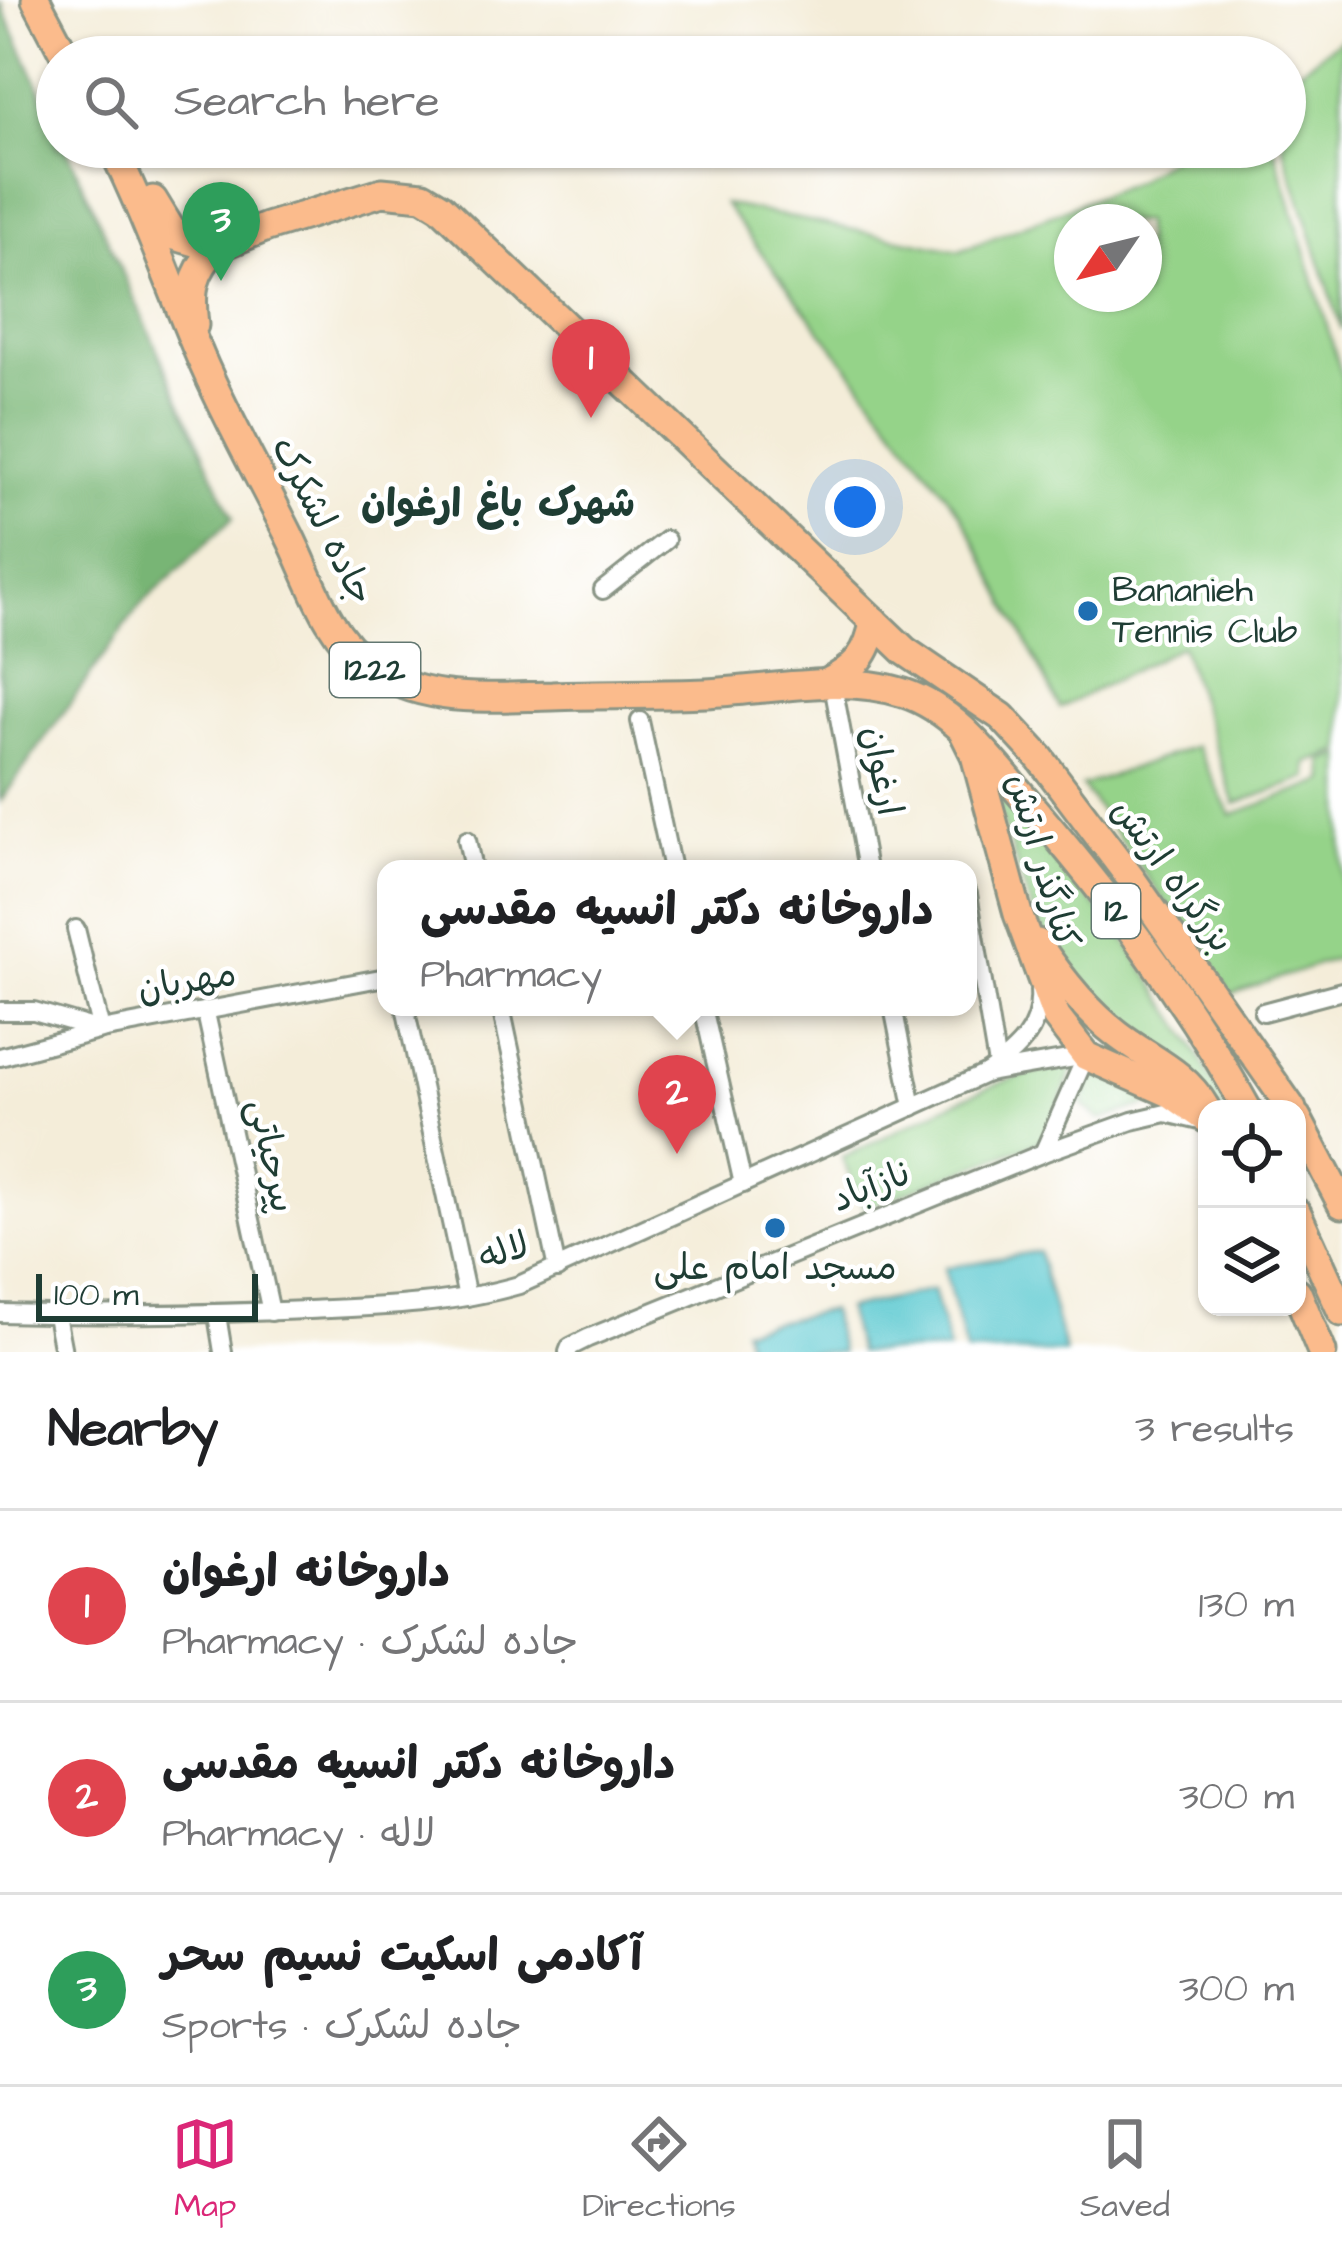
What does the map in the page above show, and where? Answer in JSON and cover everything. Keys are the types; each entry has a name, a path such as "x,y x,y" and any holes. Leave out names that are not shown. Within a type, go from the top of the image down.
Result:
{"main road":[{"path":"36,0 55,36"},
{"path":"57,0 75,36"},
{"name":"جاده لشکرک","path":"122,168 202,361 327,618 358,656 394,681 423,692 461,696 706,693 865,685 924,701 963,730"},
{"path":"139,168 164,224 175,236 216,248 268,226 382,192 423,196 441,207 874,621 871,644 861,659 827,686"},
{"name":"1222","path":"202,361 191,292 195,272 216,248"},
{"name":"بزرگراه ارتش","path":"874,621 905,651 1002,717 1040,758 1286,1100"},
{"path":"963,730 978,700"},
{"name":"بزرگراه ارتش","path":"963,730 1063,843 1137,937 1211,1044 1242,1100"},
{"name":"کنارگذر ارتش","path":"963,730 975,755 1037,972 1056,1017 1086,1056"},
{"path":"1018,914 1087,1006 1118,1036 1191,1085 1198,1100"},
{"path":"1086,1056 1172,1094 1198,1112"},
{"path":"1306,1135 1342,1204"},
{"path":"1306,1233 1342,1312"},
{"path":"1306,1314 1322,1352"},
{"path":"1308,1319 1338,1352"}],"street":[{"path":"603,590 667,540"},
{"name":"ارغوان","path":"827,686 865,860"},
{"path":"640,721 670,860"},
{"path":"467,839 471,860"},
{"path":"76,929 101,1030"},
{"path":"977,960 992,1069"},
{"name":"لاله","path":"992,1069 1033,1030 1040,1001 1037,972"},
{"name":"مهربان","path":"0,1057 101,1030 377,979"},
{"path":"1264,1012 1342,991"},
{"path":"0,1011 34,1010 101,1030"},
{"name":"پیرحیاتی","path":"206,1013 271,1312"},
{"path":"407,1016 466,1298"},
{"path":"504,1016 557,1269"},
{"path":"705,1016 743,1184"},
{"path":"895,1016 913,1107"},
{"path":"1043,1153 1086,1056"},
{"name":"لاله","path":"0,1313 218,1315 466,1298 519,1285 557,1269 992,1069 1086,1056"},
{"name":"نازآباد","path":"568,1352 588,1338 1043,1153 1155,1114 1198,1117"},
{"path":"56,1315 63,1352"},
{"path":"218,1315 223,1352"}],"green space":[{"path":"0,1 36,80 36,168 75,168 233,518 138,608 0,802"},
{"path":"1342,38 1342,330 1290,168 1306,168 1306,65"},
{"path":"1155,168 1280,168 1342,376 1342,751 1307,763 1308,778 1235,804 1181,646 1060,708 962,515 724,204 960,251 1054,214 1054,312 1162,312 1162,204 1079,204 1134,182"},
{"path":"1196,746 1231,815 1326,781 1323,761 1342,755 1342,957 1231,994 1082,786"},
{"path":"990,784 1125,940 1188,1036 1222,1100 1207,1100 1059,961 1032,911"},
{"path":"1073,1068 1046,1139 864,1208 842,1158 982,1090"},
{"path":"1094,1071 1165,1104 1154,1103 1100,1120 1082,1104"}],"water":[{"path":"1038,1251 1065,1352 966,1352 944,1268"},
{"path":"933,1290 949,1350 858,1352 846,1309"},
{"path":"830,1310 841,1352 749,1352 743,1329"}],"place":[{"name":"آکادمی اسکیت نسیم سحر","path":"221,281"},
{"name":"داروخانه ارغوان","path":"591,418"},
{"name":"Bananieh Tennis Club","path":"1088,611"},
{"name":"داروخانه دکتر انسیه مقدسی","path":"677,1154"},
{"name":"مسجد امام علی","path":"775,1228"}],"district":[{"name":"شهرک باغ ارغوان","path":"498,505"}]}
